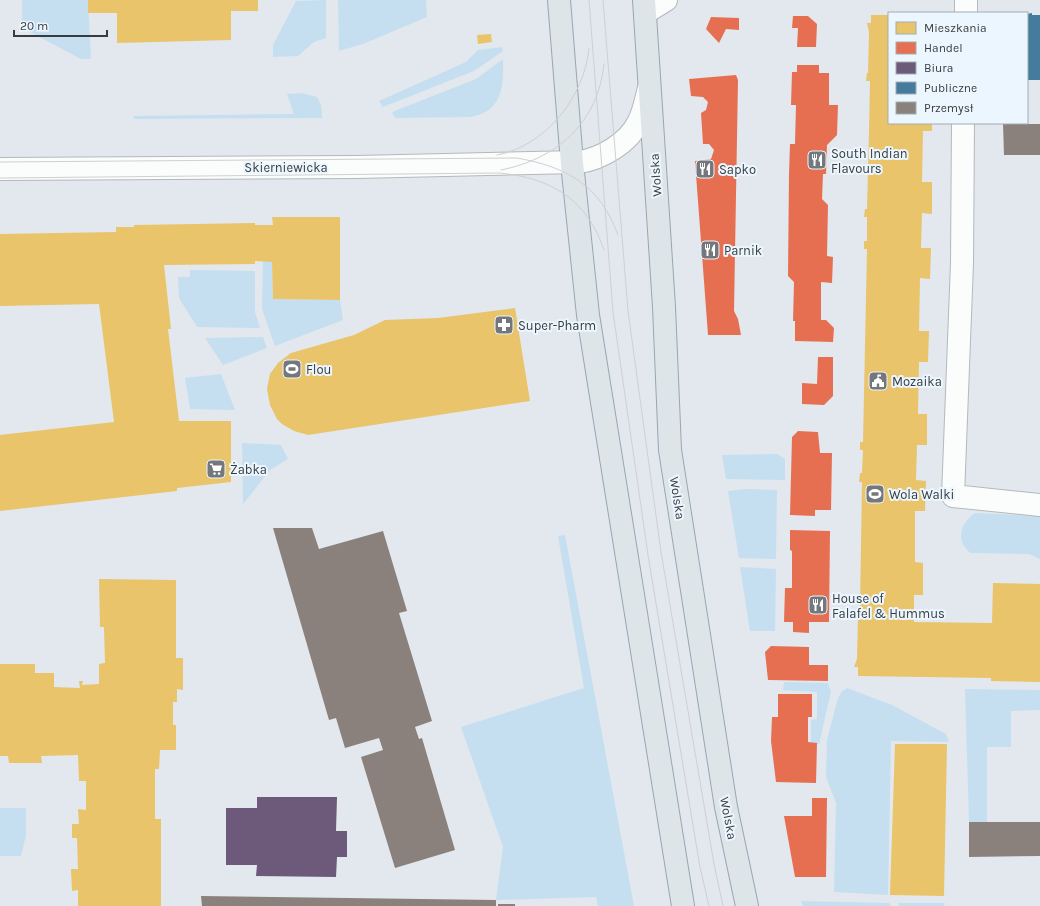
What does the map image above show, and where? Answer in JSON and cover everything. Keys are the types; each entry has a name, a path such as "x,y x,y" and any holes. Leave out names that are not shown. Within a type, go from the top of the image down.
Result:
{"main road":[{"path":"559,0 572,163 592,343 683,906"},
{"name":"Wolska","path":"645,6 663,299 670,450 724,799 747,906"}],"street":[{"path":"645,6 666,0"},
{"path":"966,0 966,12"},
{"name":"Wolska","path":"572,163 590,160 609,152 625,138 639,122 650,85"},
{"path":"963,124 962,263 953,496 1040,504"},
{"name":"Skierniewicka","path":"0,169 357,167 572,163"}],"shaded area":[{"path":"22,0 88,0 91,59 81,59 30,32 22,23"},
{"path":"326,0 326,38 314,42 298,56 273,57 273,45 296,1"},
{"path":"338,0 426,0 427,17 363,44 339,51"},
{"path":"502,47 503,51 474,71 383,107 379,101 466,62 478,50"},
{"path":"503,59 503,79 499,97 489,110 470,117 395,118 392,112 476,79"},
{"path":"302,93 317,97 321,105 322,118 135,119 133,116 294,114 287,94"},
{"path":"263,261 272,262 273,299 340,300 343,320 275,346 262,309"},
{"path":"190,270 255,271 255,312 260,328 197,327 179,298 178,277 190,277"},
{"path":"263,337 267,348 223,365 205,338"},
{"path":"221,374 235,410 190,409 185,378"},
{"path":"242,443 281,445 288,459 270,470 243,504"},
{"path":"777,454 785,459 785,480 726,479 722,455"},
{"path":"745,489 777,490 776,559 739,558 728,491"},
{"path":"975,513 1040,516 1040,559 1029,554 971,553 962,543 961,532 966,521"},
{"path":"565,535 634,906 598,906 596,897 496,900 503,847 461,727 584,688 558,536"},
{"path":"740,567 776,569 775,631 750,631"},
{"path":"784,682 828,683 831,692 819,744 811,744 811,720 817,719 817,692 783,690"},
{"path":"847,688 892,705 946,734 949,742 891,741 888,895 834,892 836,803 826,777 827,740 838,698 842,691"},
{"path":"965,689 1040,690 1040,710 1011,711 1011,747 987,747 987,822 969,822"},
{"path":"0,808 26,808 26,835 21,856 0,856"},
{"path":"801,901 889,903 891,906 803,906"},
{"path":"897,903 945,903 944,906 900,906"}],"building: Mieszkania":[{"path":"88,0 258,0 258,11 231,11 231,40 117,43 117,13 88,13"},
{"path":"871,15 888,15 888,124 932,124 932,131 923,131 922,182 932,182 932,214 922,213 921,248 931,248 930,279 920,278 919,331 929,331 928,362 919,362 918,414 927,414 927,445 917,445 916,480 926,481 925,511 915,511 915,562 923,563 923,595 914,595 914,622 992,623 993,583 1040,584 1040,682 991,681 991,678 858,676 858,667 854,667 857,659 858,617 856,617 856,609 860,609 862,482 859,482 860,473 862,473 863,450 860,450 860,442 863,442 867,249 864,249 864,241 867,241 867,217 864,217 865,209 867,209 870,81 866,81 868,73 869,32 867,23 871,23"},
{"path":"491,34 492,42 478,44 477,35"},
{"path":"272,217 340,217 340,300 273,299 272,262 255,261 255,264 164,265 171,329 168,329 179,421 231,421 231,482 177,488 177,491 0,511 0,435 114,422 99,304 0,306 0,234 116,232 116,227 134,227 134,225 255,223 255,225 273,225"},
{"path":"515,308 530,401 308,435 294,431 282,424 277,419 270,405 267,389 270,374 278,363 291,353 354,335 385,320 438,318"},
{"path":"99,579 176,580 176,658 183,658 183,690 177,689 177,702 173,702 173,725 176,725 176,750 160,750 159,769 155,769 155,819 161,819 161,906 78,906 78,890 72,891 71,869 78,869 77,838 72,838 72,824 79,824 78,809 86,810 86,781 79,781 78,755 41,756 42,763 9,763 8,756 0,756 0,664 35,664 35,673 54,673 54,687 80,688 79,681 83,681 82,685 99,684 99,664 105,663 104,627 100,627"},
{"path":"895,744 947,744 944,896 890,895"}],"building: Handel":[{"path":"793,16 808,16 817,24 816,47 797,47 798,28 792,28"},
{"path":"711,17 739,18 739,30 726,29 719,43 706,29"},
{"path":"797,65 819,65 819,73 829,73 829,105 838,105 837,135 827,145 826,174 823,174 822,199 828,205 827,256 833,257 832,283 821,282 821,320 826,320 834,328 833,342 795,341 795,321 793,321 794,282 788,276 790,144 795,144 796,105 791,105 792,72 797,72"},
{"path":"736,75 738,80 734,311 738,319 741,335 708,335 695,161 711,159 714,150 709,144 703,144 701,113 706,110 708,102 703,97 691,96 689,79"},
{"path":"818,357 833,357 833,396 824,405 802,404 802,383 817,384"},
{"path":"798,431 818,432 820,453 832,453 831,510 815,510 815,516 790,515 792,437"},
{"path":"790,530 830,531 829,622 809,622 809,633 793,632 793,622 784,622 785,588 792,588 792,551 790,550"},
{"path":"771,646 809,647 809,665 828,665 828,681 768,680 765,652"},
{"path":"778,694 812,694 812,717 808,717 808,742 817,743 816,783 776,782 771,741 772,717 778,717"},
{"path":"812,798 827,798 826,877 795,877 784,816 812,816"}],"building: Biura":[{"path":"257,797 337,797 336,831 347,831 347,857 337,857 336,877 256,876 257,865 226,865 226,808 257,808"}],"building: Publiczne":[{"path":"1028,14 1040,15 1040,80 1028,80"}],"building: Przemysł":[{"path":"1003,124 1040,124 1040,155 1004,155"},
{"path":"273,528 312,528 319,549 383,531 407,611 399,613 432,721 415,727 419,739 422,738 455,850 395,868 361,757 383,750 379,738 345,748 336,718 329,720"},
{"path":"969,822 1040,822 1040,856 969,857"},
{"path":"201,896 496,900 496,906 202,906"},
{"path":"498,904 515,904 515,906 498,906"}],"tram line":[{"path":"589,0 613,312 648,555 700,867 709,906"},
{"path":"603,0 628,311 661,552 714,864 723,906"},
{"path":"497,155 515,150 531,141 560,117 571,101 579,85 586,67 589,49"},
{"path":"501,170 521,165 540,157 557,147 571,135 584,121 593,104 600,85 604,64"},
{"path":"0,162 517,158 551,167 580,181 602,203 611,218 618,235"},
{"path":"0,178 500,173 535,180 551,186 565,194 588,217 597,232 604,250"}],"place":[{"name":"South Indian Flavours","path":"817,160"},
{"name":"Sapko","path":"705,169"},
{"name":"Parnik","path":"710,250"},
{"name":"Super-Pharm","path":"504,325"},
{"name":"Flou","path":"292,369"},
{"name":"Mozaika","path":"878,381"},
{"name":"Żabka","path":"216,469"},
{"name":"Wola Walki","path":"875,494"},
{"name":"House of Falafel & Hummus","path":"818,605"}]}
